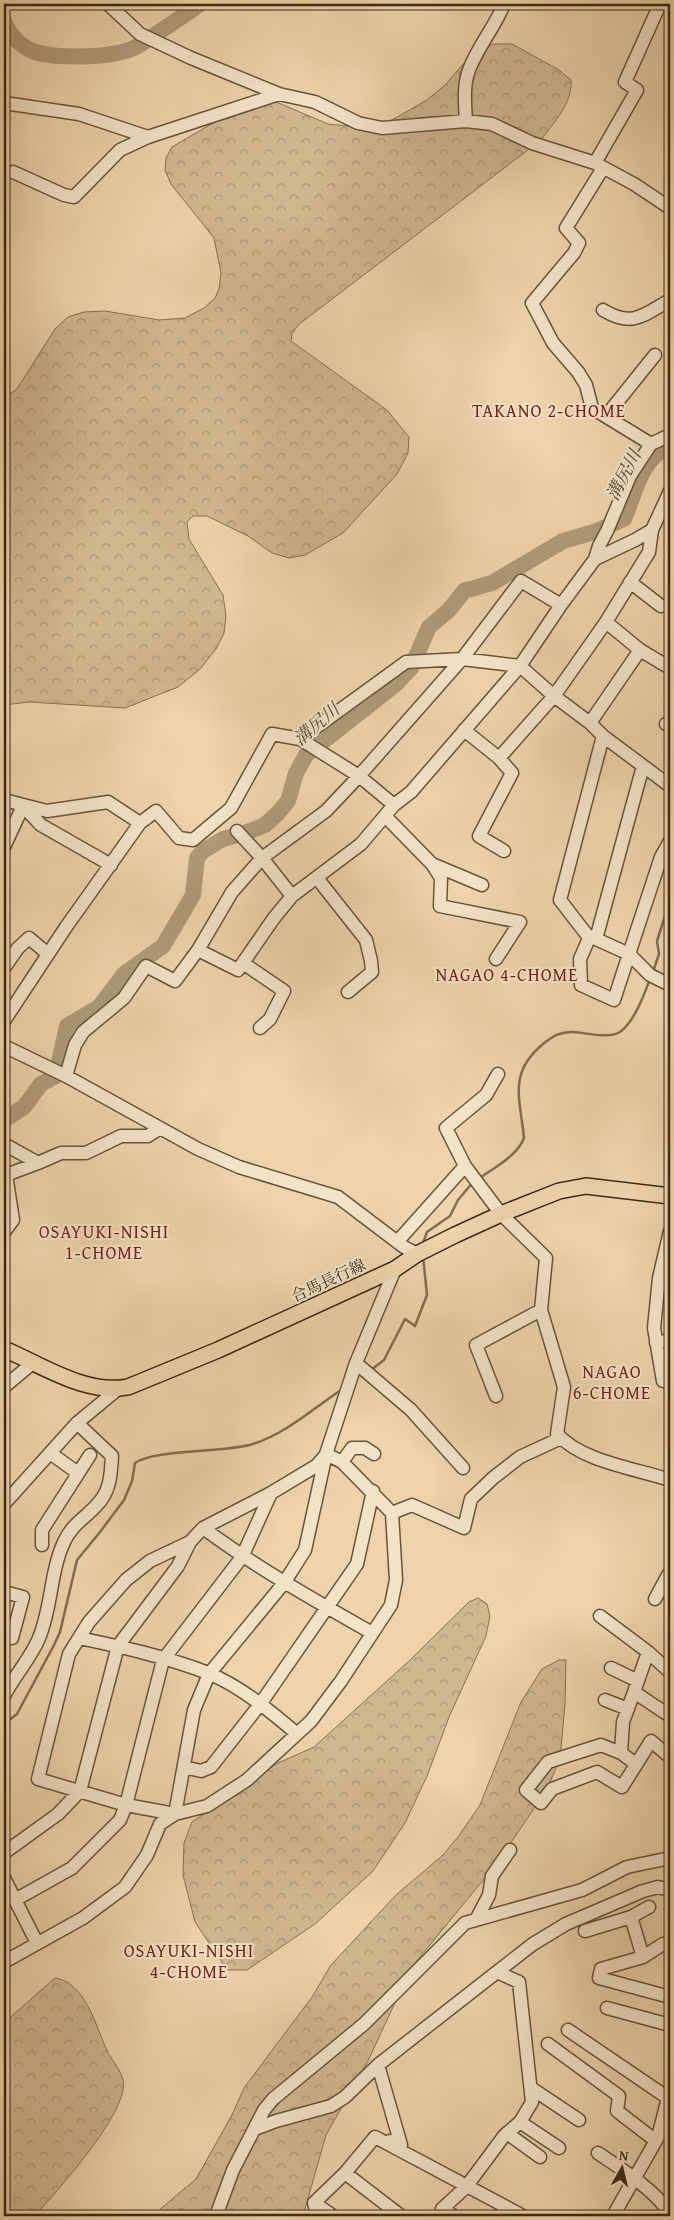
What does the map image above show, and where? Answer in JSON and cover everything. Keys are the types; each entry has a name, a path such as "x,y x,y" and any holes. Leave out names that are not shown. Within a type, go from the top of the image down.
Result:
{"main road":[{"name":"合馬長行線","path":"4,1349 94,1388 118,1389 128,1387 218,1350 395,1269 417,1254 502,1214 560,1191 586,1186 670,1196"}],"street":[{"path":"108,4 140,34 191,58 279,94 315,102 358,123 382,128 466,121 492,124 532,143 599,165 634,184 670,208"},
{"path":"466,121 465,89 469,71 499,17 504,4"},
{"path":"651,444 592,408 586,385 553,344 532,303 574,253 579,242 566,228 637,90 625,82 660,4"},
{"path":"13,172 64,195 74,197 120,150 148,137 279,94"},
{"path":"4,103 79,114 148,137"},
{"path":"603,310 622,319 636,319 670,300"},
{"path":"606,416 656,355"},
{"path":"198,950 238,970 274,918 292,896 361,844 386,817 394,805 411,792 520,666 595,559 630,476 651,444 670,435"},
{"path":"499,758 554,696 606,622 649,552 652,530 670,491"},
{"path":"595,559 652,530"},
{"path":"66,1076 75,1045 83,1032 124,998 146,966 175,981 198,950 232,892 262,858 326,810 359,776 462,659 521,581 561,605"},
{"path":"630,582 661,606"},
{"path":"606,622 640,650 670,668"},
{"path":"590,722 640,650"},
{"path":"300,739 406,662 462,659 520,666 554,696 590,722 603,736 670,786"},
{"path":"464,730 499,758 512,773 479,836 504,851"},
{"path":"4,1021 48,954 140,823 156,811 179,838 193,840 231,808 272,734 300,739 359,776 394,805"},
{"path":"603,736 560,900 587,935 629,954 650,975 670,985"},
{"path":"643,766 593,938 580,959 581,985 614,1000 661,857 670,841"},
{"path":"4,800 47,811 108,802 140,823"},
{"path":"4,847 23,806"},
{"path":"23,806 41,825 111,865"},
{"path":"386,817 432,864 440,878 440,906 520,922 496,959"},
{"path":"237,831 262,858 292,896"},
{"path":"432,864 482,885"},
{"path":"317,878 366,940 372,961 372,972 348,992"},
{"path":"4,968 18,948 29,938 48,954"},
{"path":"243,963 284,991 270,1019 260,1028"},
{"path":"4,1046 66,1076 198,1149 239,1167 338,1197 397,1242 417,1254"},
{"path":"498,1074 486,1095 446,1128 465,1166 502,1214 546,1258 541,1310 564,1387 556,1434 580,1450 623,1467 670,1480"},
{"path":"4,1232 13,1220 6,1187 6,1175 61,1153 86,1153 121,1136 148,1136 160,1128"},
{"path":"4,1144 38,1163"},
{"path":"397,1242 465,1166"},
{"path":"670,1231 658,1278 654,1328 663,1381 670,1380"},
{"path":"175,1814 194,1710 209,1674 284,1583 305,1550 326,1454 356,1363 395,1269"},
{"path":"496,1396 476,1345 541,1310"},
{"path":"656,1344 670,1340"},
{"path":"4,1387 34,1362"},
{"path":"356,1363 410,1410 463,1468"},
{"path":"4,1504 77,1423 118,1389"},
{"path":"4,1696 39,1640 46,1620 57,1562 64,1542 74,1524 92,1511 104,1495 108,1484 112,1456 77,1423"},
{"path":"392,1513 412,1505 464,1528 471,1498 520,1457 561,1438"},
{"path":"342,1462 352,1448 365,1448 374,1454"},
{"path":"50,1453 78,1473"},
{"path":"4,1962 83,1918 125,1887 147,1854 160,1824 175,1814 207,1806 247,1780 311,1721 341,1682 391,1605 396,1580 392,1513 373,1491 342,1462 326,1454"},
{"path":"4,1853 58,1814 80,1791 118,1646 178,1566 190,1542 203,1528 271,1493 316,1466 326,1454"},
{"path":"42,1545 42,1530 90,1455"},
{"path":"184,1767 201,1771 211,1767 261,1703 327,1608 357,1564 373,1491"},
{"path":"15,1900 72,1868 120,1820 126,1805 164,1660 242,1556 271,1493"},
{"path":"203,1528 284,1583 372,1633"},
{"path":"175,1814 126,1805 38,1779 69,1654 88,1622 126,1580 150,1561 190,1542"},
{"path":"655,1599 668,1575 670,1577"},
{"path":"4,1592 23,1597 12,1638"},
{"path":"600,1616 648,1652 670,1672"},
{"path":"78,1638 118,1646 209,1674 261,1703 296,1733"},
{"path":"621,1753 622,1722 648,1652"},
{"path":"610,1668 670,1716"},
{"path":"605,1700 628,1709"},
{"path":"636,1764 621,1753 601,1745 548,1762 526,1790 541,1803 552,1789 597,1772 622,1787 636,1764 650,1740 670,1757"},
{"path":"476,1920 489,1895 492,1876 510,1850"},
{"path":"216,2216 233,2170 264,2110 273,2099 364,2024 465,1923 582,1890 627,1867 670,1858"},
{"path":"4,1878 37,1943"},
{"path":"255,2129 276,2121 331,2106 346,2097 378,2065 533,1944 566,1924 643,1891 658,1887 670,1890"},
{"path":"585,1931 631,1917 648,1906"},
{"path":"631,1917 643,1956"},
{"path":"670,1946 663,1944 643,1956 601,1969 599,1978 670,1997"},
{"path":"441,2213 466,2187 507,2133 520,2122 532,2102 519,1982 497,1972"},
{"path":"607,2008 670,2026"},
{"path":"568,2030 669,2098 656,2141 612,2216"},
{"path":"548,2044 619,2096 617,2111 656,2141"},
{"path":"376,2138 402,2144 378,2065"},
{"path":"531,2088 579,2120"},
{"path":"520,2122 559,2148"},
{"path":"507,2133 540,2157"},
{"path":"314,2203 376,2138"},
{"path":"376,2138 523,2216"},
{"path":"598,2153 635,2179 663,2204 670,2213"},
{"path":"345,2172 398,2215"},
{"path":"314,2203 318,2216"},
{"path":"314,2203 333,2216"},
{"path":"441,2213 454,2216"}],"green space":[{"path":"493,44 512,44 559,70 571,80 569,97 557,119 541,140 298,325 292,334 291,341 387,410 409,437 408,453 397,474 343,533 305,555 289,558 272,553 248,536 207,516 193,516 187,522 189,539 223,595 226,616 224,633 216,649 200,669 178,687 125,708 29,702 4,705 4,398 17,389 55,329 68,317 84,312 105,311 159,320 185,318 204,308 215,298 219,289 221,273 214,238 171,184 165,170 166,158 172,147 225,116 274,101 328,124 365,128 383,125 427,100 445,85 472,54"},
{"path":"478,1598 487,1604 490,1616 486,1636 449,1717 427,1776 405,1823 373,1871 315,1924 247,1970 227,1970 195,1922 183,1875 184,1843 192,1822 278,1763 314,1747 409,1661 469,1602"},
{"path":"559,1660 566,1660 565,1704 560,1759 547,1789 498,1862 411,1968 368,2061 326,2135 303,2216 152,2216 196,2179 232,2115 244,2088 312,1997 331,1965 396,1895 443,1855 458,1837 480,1805 521,1702 542,1669"},
{"path":"55,1978 69,1983 84,2000 108,2053 122,2077 122,2093 106,2127 78,2165 42,2208 40,2216 4,2216 4,2023"}],"waterway":[{"path":"4,21 16,40 35,52 59,56 105,55 119,53 141,44 200,4"},
{"name":"溝尻川","path":"4,1120 24,1107 41,1084 56,1076 67,1026 99,1007 124,974 163,946 193,895 197,858 203,851 223,839 265,825 278,813 288,801 296,773 306,755 396,684 411,668 429,627 449,610 465,590 492,583 563,541 594,532 624,519 645,468 659,452 670,444"},
{"path":"653,972 659,954 657,941 670,900"},
{"path":"480,1178 511,1156 524,1138 519,1087 525,1065 532,1055 543,1044 561,1033 574,1032 610,1035 620,1032 634,1015 650,979"},
{"path":"422,1246 427,1232 450,1216 458,1200 473,1182"},
{"path":"371,1370 384,1360 405,1319 415,1326 427,1295 423,1256"},
{"path":"4,1724 17,1714 54,1645 60,1632 77,1560 124,1500 132,1481 135,1463 157,1455 241,1447 265,1440 288,1428 341,1390"}],"district":[{"name":"TAKANO 2-CHOME","path":"549,410"},
{"name":"NAGAO 4-CHOME","path":"507,974"},
{"name":"OSAYUKI-NISHI 1-CHOME","path":"104,1241"},
{"name":"NAGAO 6-CHOME","path":"612,1381"},
{"name":"OSAYUKI-NISHI 4-CHOME","path":"189,1960"}]}
